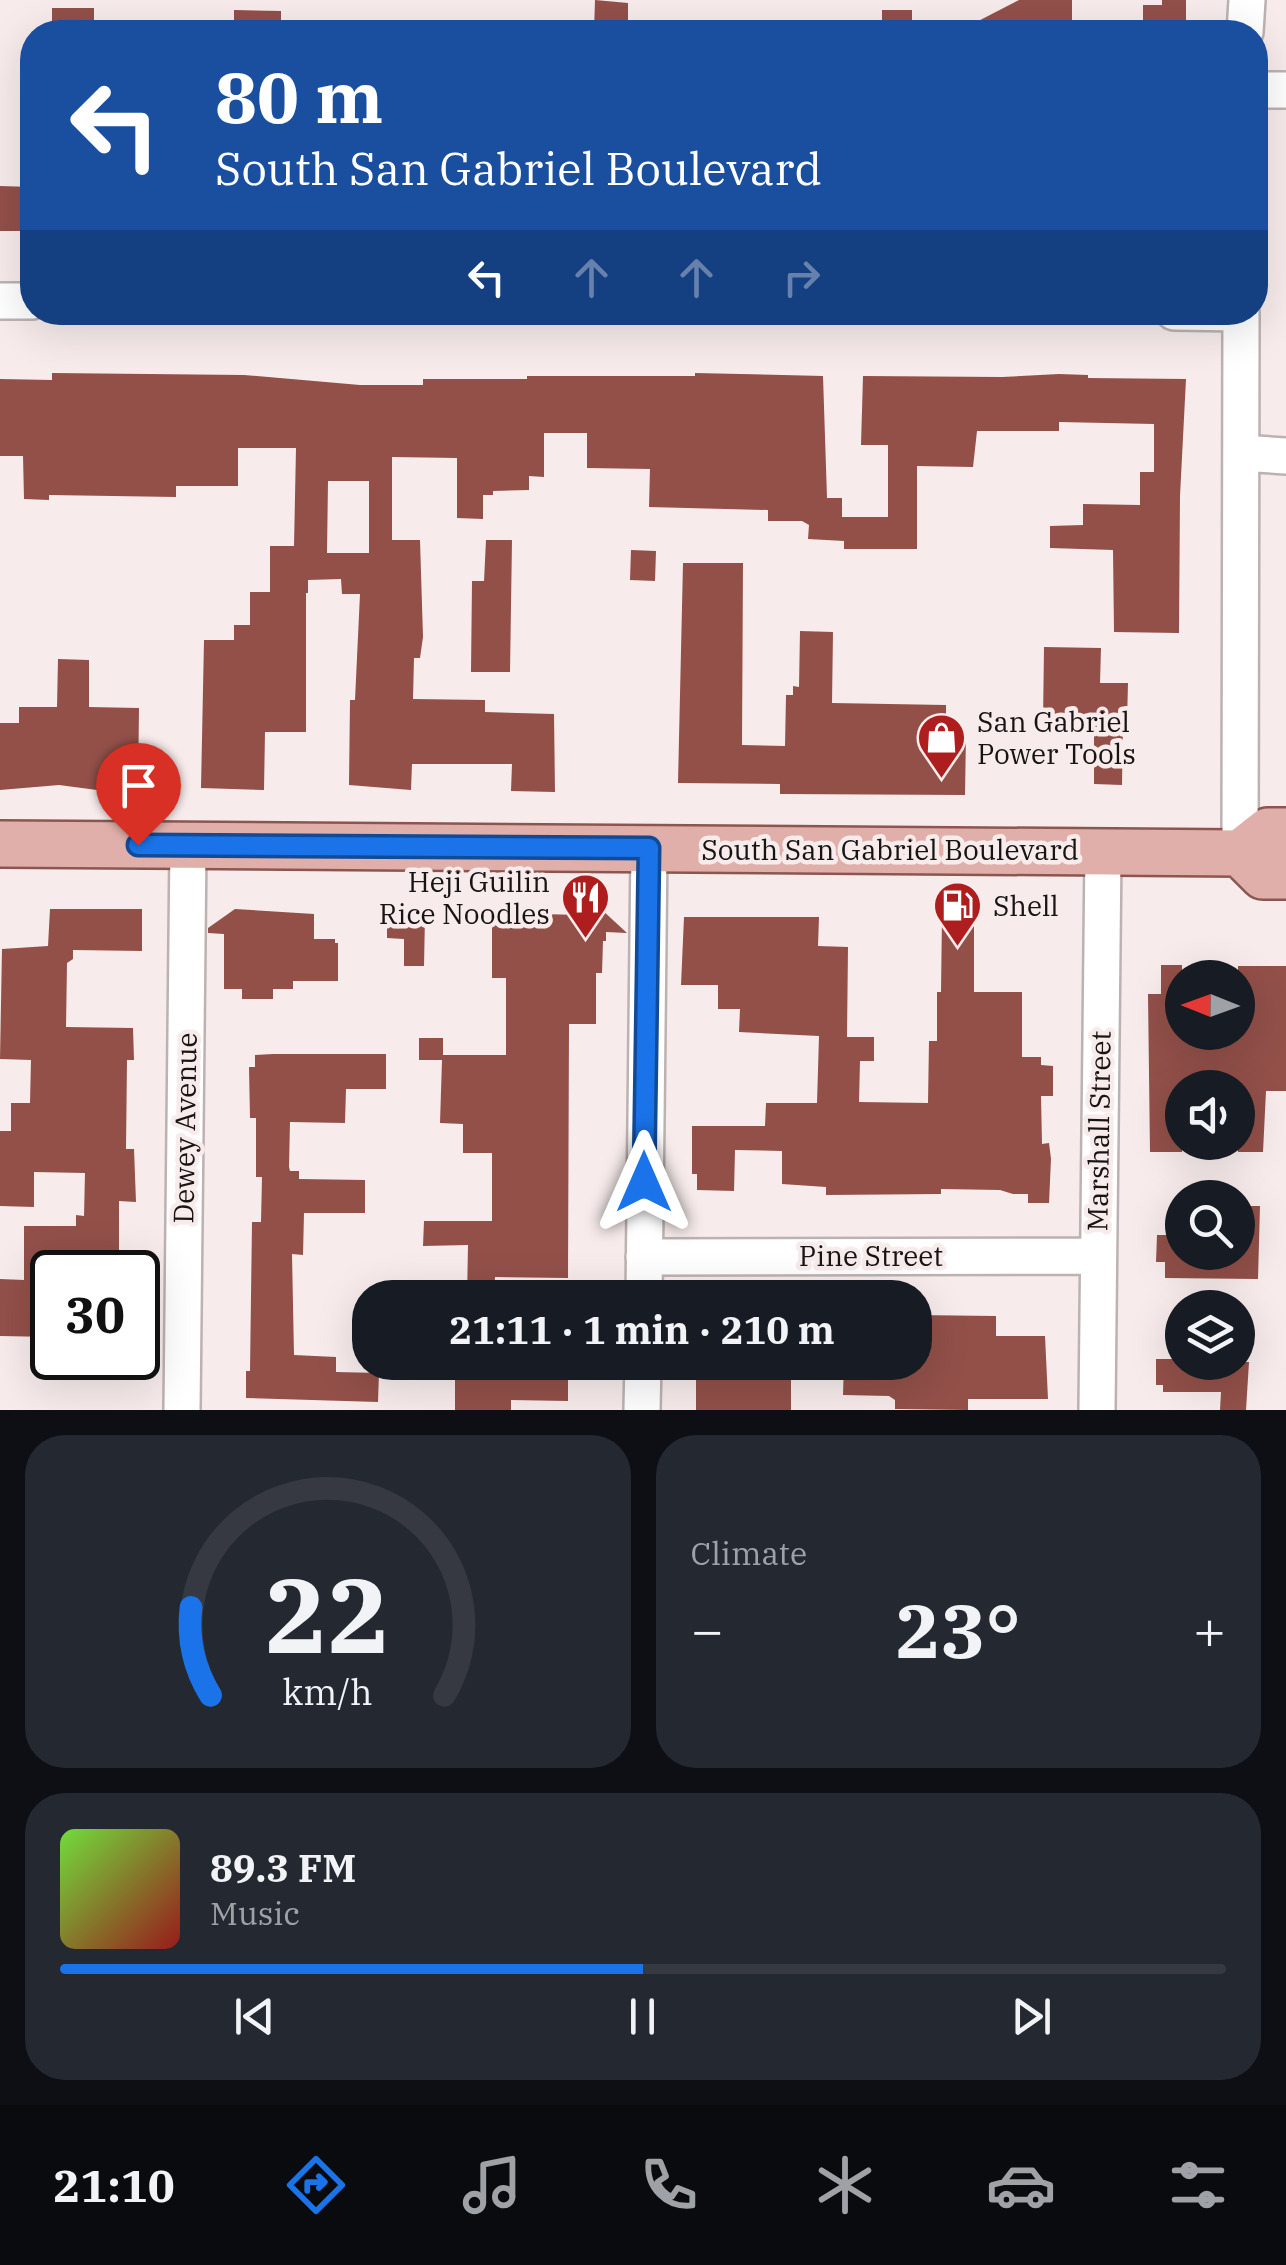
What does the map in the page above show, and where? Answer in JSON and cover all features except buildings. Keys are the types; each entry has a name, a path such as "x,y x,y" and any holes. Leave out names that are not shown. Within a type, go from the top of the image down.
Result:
{"main road":[{"name":"South San Gabriel Boulevard","path":"0,844 1240,853 1268,831 1286,831"},
{"name":"South San Gabriel Boulevard","path":"1240,853 1263,876 1286,876"}],"street":[{"path":"1240,853 1241,325"},
{"path":"1241,453 1286,456"},
{"name":"Dewey Avenue","path":"182,1410 188,846"},
{"path":"644,1280 649,848"},
{"name":"Marshall Street","path":"1098,1410 1103,852"},
{"name":"Pine Street","path":"644,1257 1097,1256"},
{"path":"642,1410 643,1380"}],"place":[{"name":"San Gabriel Power Tools","path":"942,780"},
{"name":"Heji Guilin Rice Noodles","path":"585,940"},
{"name":"Shell","path":"958,948"}],"route":[{"path":"138,845 649,848 644,1182"}]}
